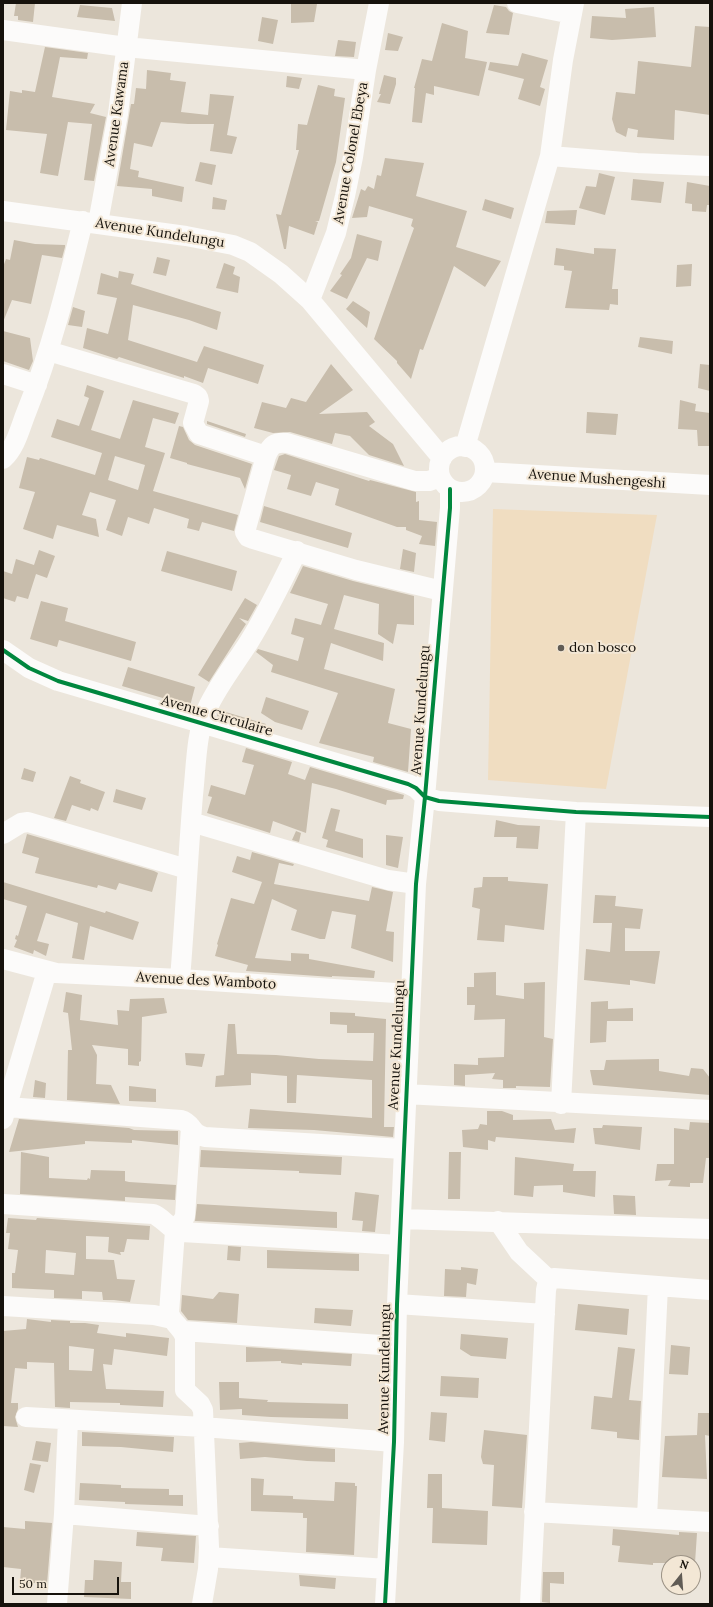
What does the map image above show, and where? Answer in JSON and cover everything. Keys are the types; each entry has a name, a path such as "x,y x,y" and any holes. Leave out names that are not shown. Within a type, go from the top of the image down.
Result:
{"street":[{"name":"Avenue Kawama","path":"3,459 15,441 37,385 91,222 118,114 132,3"},
{"name":"Avenue Colonel Ebeya","path":"310,300 336,234 346,196 366,70 379,3"},
{"path":"465,447 550,156 563,60 573,8 516,3"},
{"path":"3,30 126,47 366,70"},
{"path":"550,156 637,163 710,166"},
{"name":"Avenue Kundelungu","path":"3,211 186,236 233,245 261,259 281,274 310,300 444,475 450,508 416,884 403,1150 402,1219 395,1346 394,1442 385,1604"},
{"path":"48,351 194,394 198,397 198,401 193,423 199,434 266,456"},
{"path":"3,374 37,385"},
{"path":"442,591 356,570 253,539 248,537 245,532 266,456 270,447 277,442 287,443 415,481 429,481 444,475"},
{"path":"465,447 473,450 480,455 484,463 485,472 482,480 476,488 468,492 459,492 444,475 451,449 465,447"},
{"name":"Avenue Mushengeshi","path":"485,472 710,485"},
{"path":"180,979 191,822 196,764 202,723 212,699 249,641 280,587 297,551"},
{"name":"Avenue Circulaire","path":"3,650 29,668 58,680 408,784 416,788 425,797"},
{"path":"425,797 447,803 576,812 710,817"},
{"path":"561,1104 576,812"},
{"path":"191,822 388,880 416,884"},
{"path":"3,834 21,823 34,823 187,869"},
{"name":"Avenue des Wamboto","path":"3,959 47,971 69,974 180,979 411,994"},
{"path":"47,971 5,1113 179,1119 185,1121 197,1134 205,1136 403,1150"},
{"path":"406,1094 561,1104 710,1110"},
{"path":"191,1127 185,1216 184,1220 175,1231 169,1313 185,1338 184,1390 202,1407 209,1526 209,1557 202,1604"},
{"path":"3,1204 153,1214 160,1217 175,1231 400,1245"},
{"path":"402,1219 710,1229"},
{"path":"498,1222 520,1252 549,1280"},
{"path":"530,1604 546,1286 549,1280 554,1278 710,1290"},
{"path":"647,1517 658,1286"},
{"path":"397,1304 545,1314"},
{"path":"3,1306 154,1316 177,1325 395,1346"},
{"path":"26,1418 203,1427 394,1442"},
{"path":"57,1604 64,1514 68,1420"},
{"path":"534,1512 647,1517 710,1522"},
{"path":"64,1514 209,1526"},
{"path":"209,1557 387,1569"}],"shaded area":[{"name":"don bosco","path":"493,509 657,515 606,789 488,780"}],"building":[{"path":"16,3 35,3 33,22 18,20 18,16 14,16"},
{"path":"291,3 317,4 314,22 291,23"},
{"path":"80,5 112,8 115,21 77,17"},
{"path":"494,5 506,7 513,13 509,35 486,33"},
{"path":"654,7 656,37 612,40 590,38 592,16 626,18 625,9"},
{"path":"262,17 278,20 273,44 258,41"},
{"path":"442,23 468,31 465,58 487,62 479,96 434,86 434,95 426,93 422,123 412,122 414,88 422,59 432,61"},
{"path":"695,26 710,27 710,115 675,110 674,140 637,137 638,130 628,128 626,137 616,132 612,119 616,92 635,94 638,61 691,67"},
{"path":"388,33 403,37 398,51 385,50"},
{"path":"338,40 356,42 354,57 335,56"},
{"path":"45,47 88,53 87,59 60,57 52,97 95,104 90,113 106,117 94,181 84,180 92,124 68,122 58,176 40,173 47,134 6,130 10,91 22,93 22,90 35,92"},
{"path":"522,53 548,60 540,87 545,89 540,106 518,99 524,79 488,70 490,62 518,66"},
{"path":"147,70 171,73 170,80 186,82 181,112 208,115 210,94 234,96 227,135 237,137 232,154 210,151 214,124 161,122 152,147 134,143 130,169 139,171 138,177 184,187 182,202 152,196 152,189 117,186 131,104 134,104 136,88 146,89"},
{"path":"384,75 396,78 396,84 390,104 377,102 381,94 379,94"},
{"path":"287,76 302,78 299,89 286,87"},
{"path":"318,85 335,89 334,96 345,98 336,162 319,221 315,221 318,222 314,235 289,226 286,249 284,249 276,214 281,215 299,150 296,150 298,124 307,125"},
{"path":"385,158 424,163 416,196 467,211 456,247 501,261 485,287 454,266 423,350 420,349 411,379 397,363 397,361 374,339 414,228 411,226 413,219 369,206 367,217 352,218 361,189 365,191 368,186 374,189 377,175 381,176"},
{"path":"200,162 216,165 212,185 195,181"},
{"path":"599,173 615,177 605,215 579,208 586,186 596,187"},
{"path":"633,179 664,182 661,203 631,200"},
{"path":"687,182 710,186 710,205 707,205 706,212 692,211 692,204 685,203"},
{"path":"213,197 227,200 225,210 212,209"},
{"path":"485,199 514,208 511,219 482,210"},
{"path":"577,210 575,225 545,223 547,211"},
{"path":"357,234 382,241 378,261 367,258 347,299 330,291 342,275 340,274 351,258"},
{"path":"14,240 35,244 65,245 65,247 62,258 42,255 31,304 12,300 3,322 3,267 6,259 10,260"},
{"path":"556,248 594,254 594,248 616,249 612,289 618,289 618,305 610,304 609,310 565,308 572,271 564,270 564,266 554,265"},
{"path":"157,257 170,260 166,276 153,273"},
{"path":"224,263 235,267 233,274 240,277 238,293 216,288"},
{"path":"692,264 691,286 676,287 677,265"},
{"path":"119,271 134,274 131,284 221,312 217,330 189,320 133,305 128,340 197,362 204,346 264,365 258,384 208,368 203,383 119,357 117,359 83,348 87,328 108,334 117,298 97,294 101,273 118,278"},
{"path":"353,301 370,312 367,328 346,309"},
{"path":"73,307 85,311 82,327 68,325"},
{"path":"3,331 30,338 33,361 29,370 3,361"},
{"path":"640,337 673,341 672,354 638,347"},
{"path":"331,364 353,390 319,414 367,412 375,422 369,426 393,444 404,466 369,455 350,436 335,433 332,444 290,432 273,433 254,428 262,402 286,408 291,398 306,402"},
{"path":"700,364 710,365 710,391 698,388"},
{"path":"87,385 104,391 91,430 120,439 133,400 179,413 175,424 153,418 145,447 165,453 153,491 238,515 234,531 202,522 199,531 187,528 189,519 154,508 149,524 128,517 122,536 106,530 116,500 90,492 82,515 96,519 99,537 57,525 53,539 23,529 35,492 19,488 27,457 39,460 40,458 95,475 102,453 51,437 57,419 79,426 89,398 84,396","holes":["115,456 145,465 138,490 108,480"]},
{"path":"680,400 696,404 695,411 710,413 710,446 698,446 697,430 678,429"},
{"path":"587,412 618,414 616,435 586,433"},
{"path":"207,421 246,434 245,437 207,424"},
{"path":"179,426 183,427 189,440 195,445 252,464 245,489 240,478 170,458"},
{"path":"285,454 369,481 370,480 416,492 416,502 419,501 419,520 437,522 435,546 419,544 422,536 406,530 406,527 397,527 335,505 339,489 316,482 311,496 287,489 291,475 274,470 279,456"},
{"path":"264,506 352,533 348,548 260,522"},
{"path":"403,549 416,553 414,572 400,569"},
{"path":"39,550 55,556 47,578 36,574 28,599 17,596 15,602 3,598 3,571 12,574 16,559 34,565"},
{"path":"167,551 237,571 232,591 161,571"},
{"path":"303,566 353,581 414,596 414,625 397,624 393,644 378,634 379,604 344,595 334,629 384,643 383,661 331,643 324,669 395,689 388,723 411,729 408,772 373,762 374,757 319,743 338,693 271,672 273,665 256,652 258,649 298,661 304,638 291,634 295,618 321,625 328,604 290,593"},
{"path":"245,598 257,605 248,621 239,618 246,624 209,682 198,675"},
{"path":"41,601 68,608 65,621 136,642 131,661 59,640 57,647 30,639"},
{"path":"128,667 195,687 190,706 122,686"},
{"path":"266,697 309,711 302,730 275,722 261,713"},
{"path":"219,710 266,724 264,730 217,716"},
{"path":"246,748 292,762 288,774 305,780 310,767 404,795 403,799 387,800 386,805 312,783 306,833 273,821 270,833 207,813 212,797 208,796 211,785 245,795 254,765 242,762"},
{"path":"24,768 36,772 33,782 21,779"},
{"path":"70,776 81,780 80,783 105,792 98,811 91,808 90,811 72,805 66,821 54,818"},
{"path":"116,789 146,798 142,810 113,802"},
{"path":"331,808 340,810 335,831 363,839 363,858 326,847 328,840 322,838"},
{"path":"496,820 518,825 540,826 538,849 516,848 517,837 494,837"},
{"path":"296,831 301,833 299,842 292,840"},
{"path":"27,834 154,871 158,873 152,892 119,883 116,890 98,885 97,888 35,873 39,858 22,853"},
{"path":"386,835 403,837 398,868 386,865"},
{"path":"252,852 294,864 293,866 279,863 274,884 369,901 372,887 393,892 386,931 394,932 393,962 351,948 356,915 332,911 325,939 320,939 291,930 297,910 272,899 255,958 291,961 291,953 309,954 309,959 375,971 374,978 332,977 246,971 248,965 215,956 217,944 231,898 254,904 262,882 232,872 237,856 250,860"},
{"path":"483,877 508,877 508,881 548,884 544,930 505,925 504,942 477,940 480,909 472,907 474,888 482,887"},
{"path":"3,882 105,913 106,911 139,922 133,940 90,926 84,960 72,958 78,923 46,913 37,941 49,944 46,956 34,950 33,954 14,947 17,940 15,939 16,935 18,936 27,906 3,899"},
{"path":"595,895 616,896 615,906 643,909 640,929 625,928 625,951 660,951 655,984 630,980 630,985 584,980 586,949 610,952 612,923 593,923"},
{"path":"496,972 496,995 524,999 524,983 545,982 544,1037 553,1039 550,1087 516,1086 516,1088 503,1088 503,1080 492,1079 495,1073 465,1075 465,1086 454,1085 454,1064 478,1065 478,1058 504,1057 505,1019 474,1020 475,1005 467,1005 467,987 474,987 474,973"},
{"path":"66,992 82,995 80,1020 118,1025 117,1010 129,1011 130,999 164,998 167,1013 142,1017 141,1061 139,1062 139,1066 128,1065 128,1049 92,1045 97,1055 96,1084 111,1085 120,1104 67,1100 68,1050 72,1050 68,1013 63,1012"},
{"path":"608,1001 608,1009 633,1008 633,1021 607,1021 606,1042 590,1043 591,1002"},
{"path":"330,1012 355,1013 355,1016 386,1019 384,1127 394,1127 393,1137 314,1130 248,1128 250,1109 372,1118 372,1080 297,1075 296,1103 287,1103 287,1076 251,1073 251,1085 215,1087 216,1076 224,1075 228,1024 235,1024 237,1054 373,1061 374,1033 347,1033 347,1025 330,1024"},
{"path":"185,1053 205,1054 202,1067 186,1065"},
{"path":"659,1059 659,1071 689,1076 691,1068 703,1069 710,1078 710,1095 593,1085 590,1070 604,1070 606,1060"},
{"path":"35,1080 46,1083 45,1098 33,1097"},
{"path":"129,1086 156,1089 156,1102 129,1101"},
{"path":"487,1111 502,1111 513,1115 513,1120 551,1119 555,1130 576,1128 574,1143 496,1137 495,1142 488,1140 488,1150 463,1147 462,1130 478,1129 480,1124 487,1125"},
{"path":"19,1119 129,1128 134,1130 178,1131 178,1145 132,1140 132,1143 85,1141 85,1144 9,1152"},
{"path":"690,1122 710,1123 710,1158 706,1158 703,1183 690,1183 690,1187 668,1186 671,1180 655,1181 657,1164 674,1164 674,1128 689,1130"},
{"path":"603,1125 642,1127 640,1150 595,1144 593,1128 602,1128"},
{"path":"201,1150 342,1157 341,1175 299,1173 299,1171 200,1167"},
{"path":"21,1152 49,1157 49,1178 87,1180 88,1178 90,1179 91,1170 125,1171 125,1181 176,1185 175,1200 125,1197 125,1201 20,1194"},
{"path":"449,1152 461,1152 460,1199 448,1199"},
{"path":"515,1157 574,1164 573,1171 596,1171 595,1197 563,1192 563,1185 534,1186 533,1197 514,1195"},
{"path":"355,1192 379,1195 375,1232 362,1231 363,1221 352,1220"},
{"path":"613,1195 635,1196 636,1215 614,1214"},
{"path":"197,1204 337,1212 337,1228 195,1221"},
{"path":"8,1218 36,1220 37,1218 150,1226 149,1240 127,1239 124,1252 120,1252 121,1255 108,1252 109,1237 86,1236 86,1259 114,1260 117,1279 135,1280 130,1302 103,1300 102,1292 82,1291 82,1299 54,1298 54,1290 12,1288 12,1273 15,1273 18,1250 8,1249 10,1233 6,1233","holes":["46,1250 76,1253 74,1275 45,1273"]},
{"path":"228,1246 241,1247 240,1261 227,1260"},
{"path":"267,1250 359,1254 359,1271 267,1268"},
{"path":"461,1267 478,1269 476,1285 467,1283 466,1297 444,1296 445,1269 461,1270"},
{"path":"219,1292 239,1294 237,1323 188,1320 181,1311 182,1295 213,1299"},
{"path":"578,1304 629,1309 627,1335 575,1330"},
{"path":"315,1308 353,1310 351,1326 314,1323"},
{"path":"27,1319 51,1322 51,1320 70,1321 70,1323 99,1325 97,1333 126,1337 126,1333 169,1338 167,1356 114,1349 112,1365 103,1364 106,1389 164,1391 163,1407 120,1405 120,1403 70,1402 70,1408 55,1407 54,1363 27,1362 27,1369 15,1368 11,1403 18,1403 18,1409 15,1417 18,1427 3,1426 3,1331 26,1329","holes":["69,1346 94,1349 92,1371 69,1370"]},
{"path":"461,1334 508,1338 506,1359 471,1356 460,1349"},
{"path":"671,1345 690,1347 688,1375 669,1374"},
{"path":"246,1347 352,1354 351,1366 302,1363 302,1365 281,1363 281,1361 246,1362"},
{"path":"618,1347 635,1349 629,1400 641,1401 639,1440 617,1438 617,1432 591,1429 594,1396 612,1398"},
{"path":"441,1376 479,1378 478,1398 440,1396"},
{"path":"219,1382 239,1382 239,1398 268,1400 267,1402 348,1404 348,1419 242,1415 242,1409 220,1410"},
{"path":"431,1412 447,1413 445,1442 429,1440"},
{"path":"698,1413 710,1413 710,1436 705,1435 707,1479 662,1477 665,1436 699,1435 697,1435"},
{"path":"484,1430 527,1435 522,1508 492,1506 494,1465 483,1464 481,1457"},
{"path":"82,1432 174,1437 173,1452 121,1447 82,1446"},
{"path":"36,1441 51,1443 48,1462 32,1460"},
{"path":"251,1442 335,1449 335,1462 265,1457 240,1459 239,1443"},
{"path":"30,1463 41,1465 34,1493 24,1490"},
{"path":"428,1474 442,1474 442,1508 488,1511 487,1545 432,1543 433,1508 427,1508"},
{"path":"251,1478 264,1479 263,1495 293,1496 293,1499 334,1501 335,1482 355,1483 355,1486 357,1486 354,1555 306,1552 307,1518 303,1518 303,1513 251,1511"},
{"path":"80,1483 121,1485 121,1488 169,1489 169,1495 183,1495 183,1506 125,1504 125,1502 79,1500"},
{"path":"25,1521 52,1523 47,1584 20,1582 21,1569 3,1567 3,1527 25,1529"},
{"path":"613,1529 679,1535 679,1532 697,1533 696,1555 661,1555 661,1563 653,1563 653,1565 618,1562 620,1546 612,1545"},
{"path":"137,1532 196,1536 194,1563 161,1561 163,1548 136,1546"},
{"path":"94,1560 122,1562 121,1582 131,1582 131,1599 84,1597 85,1580 93,1580"},
{"path":"543,1572 564,1572 564,1584 550,1583 550,1603 542,1602"},
{"path":"299,1575 336,1578 335,1589 300,1586"}],"cycle path":[{"path":"385,1604 394,1442 397,1304 416,884 450,508 450,489"},
{"path":"3,650 29,668 58,681 408,784 416,788 425,797 439,801 576,812 710,817"}],"place":[{"name":"don bosco","path":"561,648"}]}
